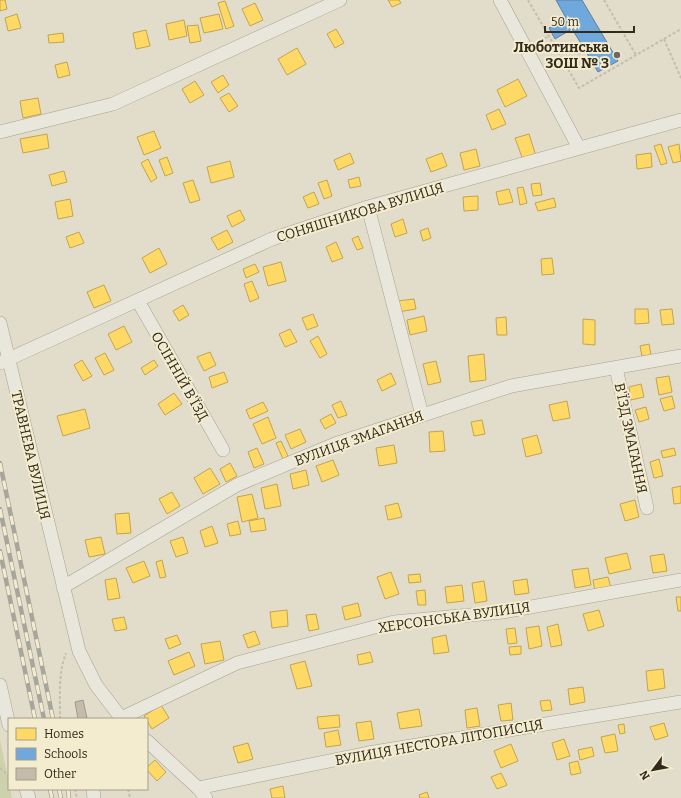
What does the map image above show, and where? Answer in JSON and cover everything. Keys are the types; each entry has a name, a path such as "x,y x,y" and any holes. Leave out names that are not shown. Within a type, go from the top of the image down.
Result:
{"street":[{"path":"0,132 113,104 340,0"},
{"path":"500,0 579,148"},
{"name":"СОНЯШНИКОВА ВУЛИЦЯ","path":"4,362 272,239 368,206 681,120"},
{"path":"368,206 422,415"},
{"name":"ОСІННІЙ В'ЇЗД","path":"138,301 223,450"},
{"name":"ТРАВНЕВА ВУЛИЦЯ","path":"0,323 4,362 79,651 96,685 120,718"},
{"name":"ВУЛИЦЯ ЗМАГАННЯ","path":"63,587 237,485 335,444 511,386 681,356"},
{"name":"В'ЇЗД ЗМАГАННЯ","path":"616,368 647,508"},
{"name":"ХЕРСОНСЬКА ВУЛИЦЯ","path":"123,718 237,663 394,622 503,612 681,580"},
{"path":"0,685 8,721"},
{"name":"ВУЛИЦЯ НЕСТОРА ЛІТОПИСЦЯ","path":"202,793 368,753 681,702"},
{"path":"148,742 202,793"}],"path":[{"path":"528,0 579,88 681,29"},
{"path":"604,0 636,55"},
{"path":"536,43 549,36"},
{"path":"664,39 681,78"},
{"path":"60,718 60,690 63,659 74,633"},
{"path":"0,768 8,775"}],"green space":[{"path":"0,740 8,779 8,790 10,790 12,798 0,798"}],"building: Homes":[{"path":"0,0 5,0 7,9 0,11"},
{"path":"388,0 399,0 401,3 392,7"},
{"path":"225,1 234,26 226,29 218,3"},
{"path":"255,3 263,20 250,26 242,9"},
{"path":"17,14 21,28 8,31 5,18"},
{"path":"219,14 223,29 204,33 200,18"},
{"path":"184,20 187,36 169,40 166,24"},
{"path":"198,25 201,41 190,43 187,26"},
{"path":"336,29 344,43 335,48 327,34"},
{"path":"146,30 150,46 136,49 133,33"},
{"path":"63,33 64,42 49,43 48,35"},
{"path":"297,48 306,64 287,75 278,59"},
{"path":"67,62 70,75 58,78 55,65"},
{"path":"223,75 229,85 218,93 211,82"},
{"path":"518,79 527,96 505,107 497,90"},
{"path":"195,81 204,95 190,103 182,89"},
{"path":"229,93 238,106 229,112 220,98"},
{"path":"38,98 41,114 23,118 20,101"},
{"path":"499,109 506,124 492,130 486,115"},
{"path":"154,131 161,148 144,155 137,137"},
{"path":"47,134 49,148 23,153 20,139"},
{"path":"529,134 536,156 523,160 515,138"},
{"path":"661,144 667,163 661,165 654,146"},
{"path":"679,144 681,161 673,163 668,147"},
{"path":"476,149 480,166 464,170 460,153"},
{"path":"350,153 354,163 338,170 334,160"},
{"path":"442,153 447,166 431,172 426,159"},
{"path":"651,153 652,167 637,169 636,155"},
{"path":"167,157 173,173 165,176 159,160"},
{"path":"148,159 157,178 151,182 141,163"},
{"path":"230,161 234,177 211,183 207,167"},
{"path":"64,171 67,182 52,186 49,175"},
{"path":"359,177 361,186 350,188 348,180"},
{"path":"193,180 200,200 190,203 183,183"},
{"path":"327,180 332,196 324,199 318,183"},
{"path":"540,183 542,195 533,196 531,184"},
{"path":"523,187 527,203 520,205 517,188"},
{"path":"509,189 513,202 499,205 496,192"},
{"path":"314,192 319,204 308,208 303,197"},
{"path":"478,196 478,210 464,211 463,197"},
{"path":"554,198 556,207 538,211 535,203"},
{"path":"70,199 73,216 58,219 55,202"},
{"path":"240,210 245,220 232,227 227,216"},
{"path":"403,219 407,233 395,237 391,224"},
{"path":"428,228 431,238 423,241 420,231"},
{"path":"227,230 233,242 218,250 211,238"},
{"path":"79,232 84,243 70,248 66,237"},
{"path":"358,236 363,248 357,250 352,239"},
{"path":"336,242 343,258 332,262 326,247"},
{"path":"159,248 167,264 150,273 142,258"},
{"path":"552,258 554,274 542,275 541,259"},
{"path":"281,262 286,281 268,286 263,267"},
{"path":"255,264 259,272 246,278 243,269"},
{"path":"252,281 259,298 250,302 244,284"},
{"path":"104,285 111,301 94,308 87,292"},
{"path":"414,299 416,309 398,312 397,301"},
{"path":"183,305 189,315 179,321 173,311"},
{"path":"635,309 648,309 649,323 635,324"},
{"path":"672,309 674,324 662,325 660,310"},
{"path":"313,314 318,326 307,330 302,318"},
{"path":"424,316 427,331 410,335 407,320"},
{"path":"506,317 507,335 497,335 496,318"},
{"path":"583,319 595,320 595,345 583,344"},
{"path":"124,326 132,342 116,350 108,334"},
{"path":"290,329 297,342 285,347 279,334"},
{"path":"318,336 327,354 320,358 310,341"},
{"path":"649,344 651,355 642,356 640,346"},
{"path":"210,352 216,365 204,371 197,357"},
{"path":"105,353 114,370 104,375 95,358"},
{"path":"484,354 486,380 470,382 468,356"},
{"path":"82,360 92,376 83,381 74,365"},
{"path":"154,360 158,366 145,375 141,368"},
{"path":"436,361 441,382 428,385 423,364"},
{"path":"224,372 228,382 212,388 209,377"},
{"path":"391,373 396,384 382,391 377,380"},
{"path":"669,376 672,392 659,395 656,378"},
{"path":"641,384 644,397 631,400 629,387"},
{"path":"174,393 182,404 165,415 158,404"},
{"path":"672,396 675,408 664,411 660,399"},
{"path":"341,401 347,415 338,418 332,405"},
{"path":"567,401 570,418 553,421 549,405"},
{"path":"263,402 268,411 250,419 246,410"},
{"path":"646,407 649,419 639,422 635,410"},
{"path":"85,409 90,428 63,436 57,416"},
{"path":"331,414 336,423 325,429 320,420"},
{"path":"268,417 276,438 262,444 253,424"},
{"path":"482,420 485,434 474,436 471,422"},
{"path":"300,429 306,442 291,449 285,435"},
{"path":"443,431 445,451 430,452 429,432"},
{"path":"537,435 542,453 526,457 522,439"},
{"path":"281,441 288,456 283,459 276,443"},
{"path":"394,445 397,463 379,466 376,448"},
{"path":"257,448 264,464 254,468 248,452"},
{"path":"674,448 676,455 663,458 661,451"},
{"path":"659,459 663,476 654,478 650,462"},
{"path":"333,460 339,475 322,482 316,466"},
{"path":"230,463 237,476 226,482 220,469"},
{"path":"210,468 220,484 203,494 194,478"},
{"path":"306,470 309,485 293,489 290,474"},
{"path":"277,484 281,506 265,509 261,488"},
{"path":"681,486 681,503 674,504 672,488"},
{"path":"172,492 180,506 167,514 159,499"},
{"path":"252,494 258,518 242,522 237,497"},
{"path":"635,500 639,517 625,521 620,504"},
{"path":"398,503 402,517 388,520 385,506"},
{"path":"129,513 131,533 117,534 115,514"},
{"path":"264,518 266,530 251,532 249,521"},
{"path":"238,521 241,534 230,536 227,524"},
{"path":"212,526 218,543 205,547 200,531"},
{"path":"101,537 105,554 89,557 85,540"},
{"path":"183,537 188,553 176,557 170,541"},
{"path":"627,553 631,569 609,574 605,558"},
{"path":"664,554 667,571 653,573 650,556"},
{"path":"162,560 166,577 160,578 156,562"},
{"path":"144,561 150,576 133,583 126,568"},
{"path":"588,568 591,585 575,588 572,570"},
{"path":"391,572 399,594 385,599 377,577"},
{"path":"420,574 421,582 409,583 408,575"},
{"path":"608,577 611,588 595,592 593,580"},
{"path":"116,578 120,598 108,600 105,580"},
{"path":"527,579 529,593 515,595 513,581"},
{"path":"484,581 487,601 475,603 472,583"},
{"path":"462,585 464,601 447,603 445,587"},
{"path":"425,590 426,605 418,605 416,591"},
{"path":"676,597 681,597 681,611 678,611"},
{"path":"358,603 361,616 345,620 342,607"},
{"path":"287,610 288,626 272,628 270,612"},
{"path":"599,610 604,626 588,631 583,614"},
{"path":"316,614 319,629 309,631 306,615"},
{"path":"124,617 127,629 115,631 112,619"},
{"path":"558,624 562,645 551,647 547,627"},
{"path":"539,626 542,646 529,649 526,628"},
{"path":"515,628 517,643 508,644 506,629"},
{"path":"255,631 260,644 248,648 243,635"},
{"path":"177,635 181,644 169,649 165,639"},
{"path":"446,635 449,652 434,654 432,638"},
{"path":"220,641 224,660 205,664 201,644"},
{"path":"521,646 521,654 510,655 509,647"},
{"path":"189,652 195,666 174,675 168,661"},
{"path":"370,652 373,662 359,665 357,655"},
{"path":"305,661 312,686 297,689 290,665"},
{"path":"663,669 665,688 648,691 646,671"},
{"path":"583,687 585,702 570,705 568,689"},
{"path":"550,700 552,710 542,711 540,701"},
{"path":"511,703 513,720 501,721 498,705"},
{"path":"161,705 169,718 152,729 148,722 148,718 145,718 144,716"},
{"path":"477,708 480,726 467,728 465,710"},
{"path":"419,709 422,726 400,729 397,713"},
{"path":"339,715 340,727 319,729 317,717"},
{"path":"371,721 374,739 359,741 356,723"},
{"path":"664,723 668,736 655,740 650,727"},
{"path":"624,724 625,733 620,734 618,725"},
{"path":"338,730 341,745 326,747 324,733"},
{"path":"615,734 618,751 605,753 601,737"},
{"path":"564,739 570,756 557,760 552,743"},
{"path":"248,743 253,759 238,763 233,747"},
{"path":"511,744 518,761 501,768 494,751"},
{"path":"592,747 594,756 580,760 578,750"},
{"path":"155,760 166,772 157,781 148,771 148,766"},
{"path":"578,761 581,773 571,775 569,763"},
{"path":"501,773 507,785 497,789 491,777"},
{"path":"283,786 285,798 272,798 270,789"},
{"path":"427,792 429,798 420,798 419,795"}],"building: Schools":[{"path":"556,0 582,0 618,61 598,72 585,50 578,54 575,49 582,45 572,29 555,39 549,28 566,18"}],"building: Other":[{"path":"83,700 87,718 78,718 75,702"}],"railway":[{"path":"0,463 53,718"},
{"path":"0,509 44,718"},
{"path":"0,551 35,718"},
{"path":"50,790 52,798"},
{"path":"59,790 61,798"},
{"path":"68,790 69,798"}],"place":[{"name":"Люботинська ЗОШ № 3","path":"617,55"}]}
